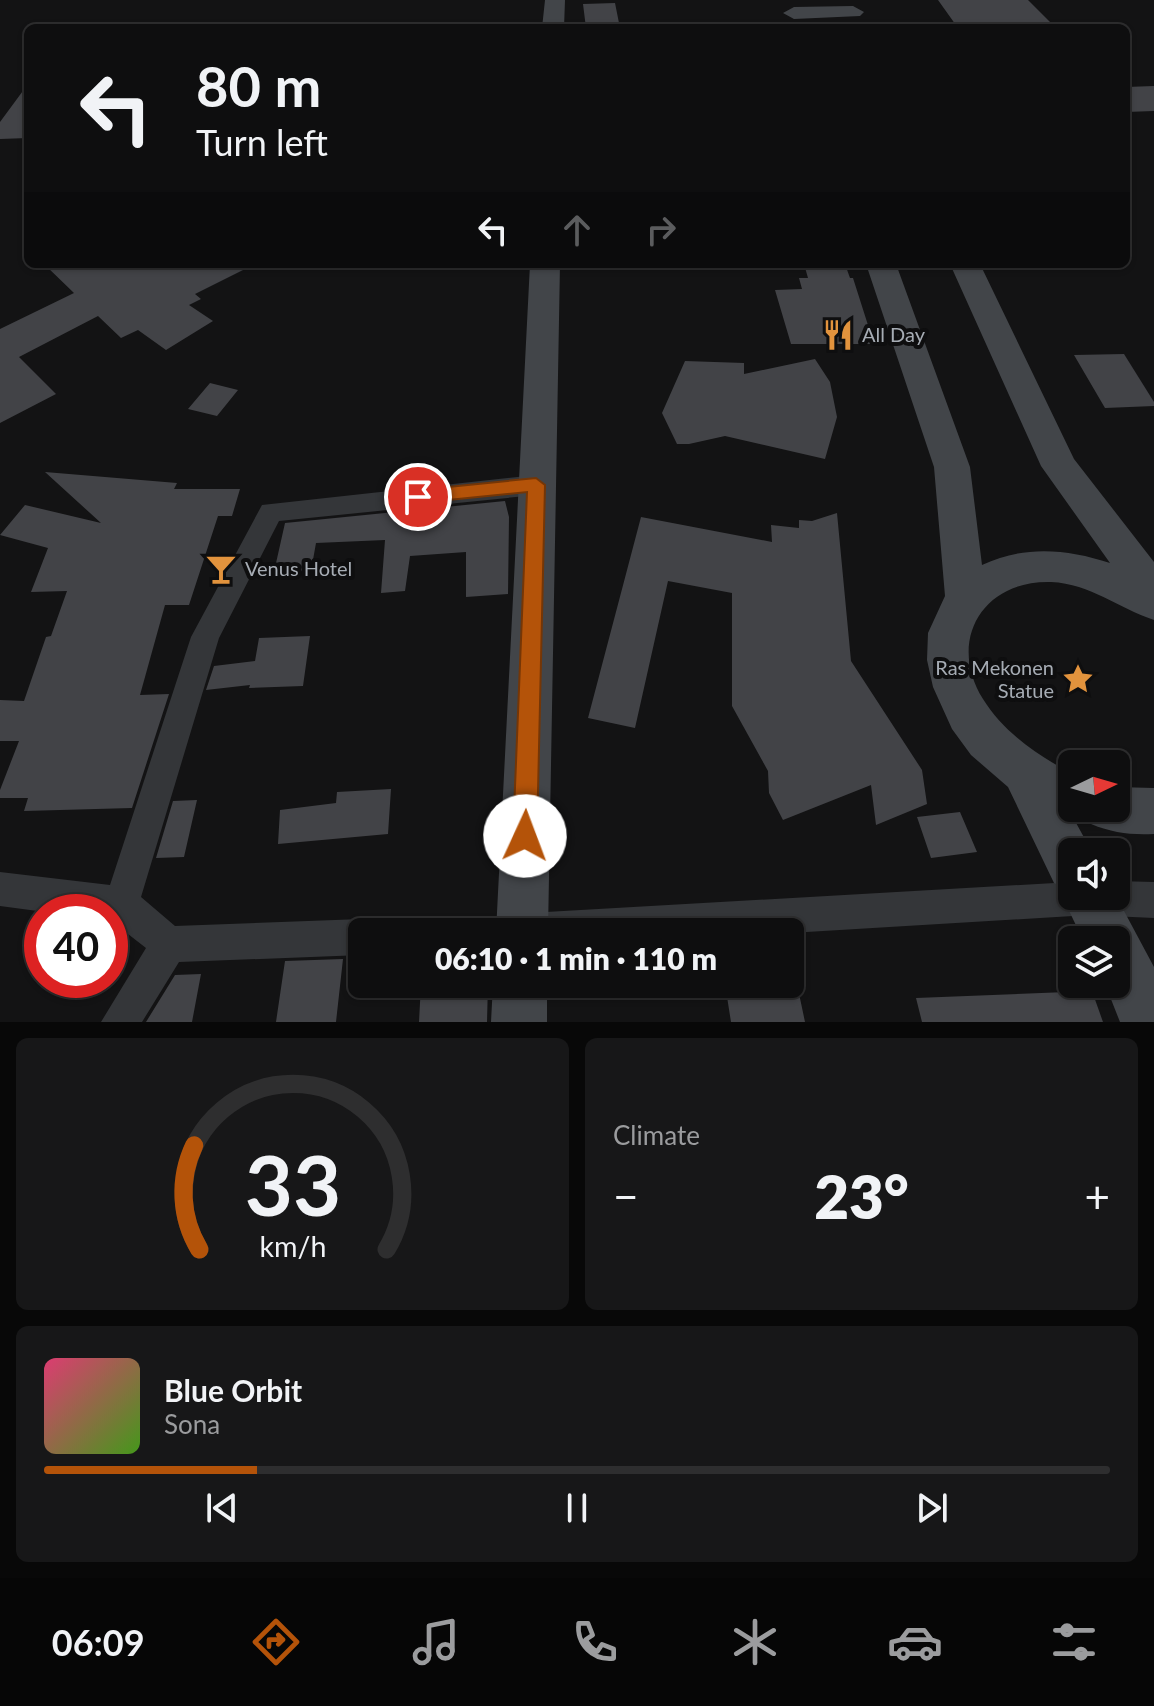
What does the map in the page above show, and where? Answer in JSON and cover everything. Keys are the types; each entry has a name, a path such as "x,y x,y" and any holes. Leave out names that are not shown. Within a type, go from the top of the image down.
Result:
{"main road":[{"path":"553,24 555,0"},
{"path":"794,14 853,13"},
{"path":"522,918 545,268"},
{"path":"882,268 952,467 965,596"},
{"path":"967,268 1059,466 1154,592"},
{"path":"1058,791 1025,773 986,739 959,700 947,662 949,627 965,596 995,576 1034,567 1079,570 1125,586 1154,603"},
{"path":"1025,773 1058,838"},
{"path":"1130,812 1154,811"},
{"path":"1130,977 1148,1022"},
{"path":"519,1022 520,998"}],"street":[{"path":"124,894 205,637 271,512 536,485"},
{"path":"0,889 40,894"},
{"path":"1130,900 1154,900"},
{"path":"770,918 1058,902"},
{"path":"128,910 169,944 348,938"},
{"path":"120,1022 169,944"}],"building":[{"path":"938,0 1028,0 1052,24 955,24"},
{"path":"615,3 619,24 586,24 583,4"},
{"path":"1154,86 1154,111 1130,112 1130,87"},
{"path":"24,89 24,138 0,139 0,122"},
{"path":"48,268 247,268 195,294 201,299 189,305 213,321 166,350 138,330 121,338 98,316 19,357 56,394 0,423 0,329 74,293"},
{"path":"805,268 846,268 850,278 853,278 874,344 791,344 775,290 802,289 799,278 808,278"},
{"path":"1124,354 1154,406 1105,408 1074,355"},
{"path":"815,359 830,382 837,417 825,459 725,436 677,444 662,413 685,361 744,363 744,374"},
{"path":"210,383 238,390 217,416 188,409"},
{"path":"45,472 177,483 174,489 240,489 232,516 218,516 189,605 165,605 140,695 169,694 132,808 24,811 28,798 0,798 0,790 19,741 0,741 0,700 24,701 46,637 51,636 67,591 31,592 48,548 0,535 25,505 101,523"},
{"path":"505,501 509,517 508,594 466,597 466,552 410,556 405,591 381,593 385,540 316,543 311,571 274,572 285,523"},
{"path":"837,513 851,661 922,770 927,804 876,825 871,785 783,820 769,793 768,771 732,706 732,593 668,581 635,728 588,718 641,517 772,542 771,525 799,528 799,520 812,521"},
{"path":"310,636 303,686 249,688 250,685 206,690 214,666 255,661 259,638"},
{"path":"391,789 388,834 278,844 280,810 336,803 337,792"},
{"path":"197,800 184,857 156,858 173,801"},
{"path":"960,812 977,852 931,858 917,817"},
{"path":"343,959 336,1022 276,1022 285,961"},
{"path":"201,974 192,1022 146,1022 175,975"},
{"path":"1058,992 1058,998 1094,998 1103,1022 922,1022 916,998"},
{"path":"420,998 488,998 487,1022 419,1022"},
{"path":"727,998 800,998 805,1022 731,1022"}],"place":[{"name":"All Day","path":"838,335"},
{"name":"Venus Hotel","path":"221,569"},
{"name":"Ras Mekonen Statue","path":"1078,679"}],"route":[{"path":"418,497 536,485 525,836"}]}
